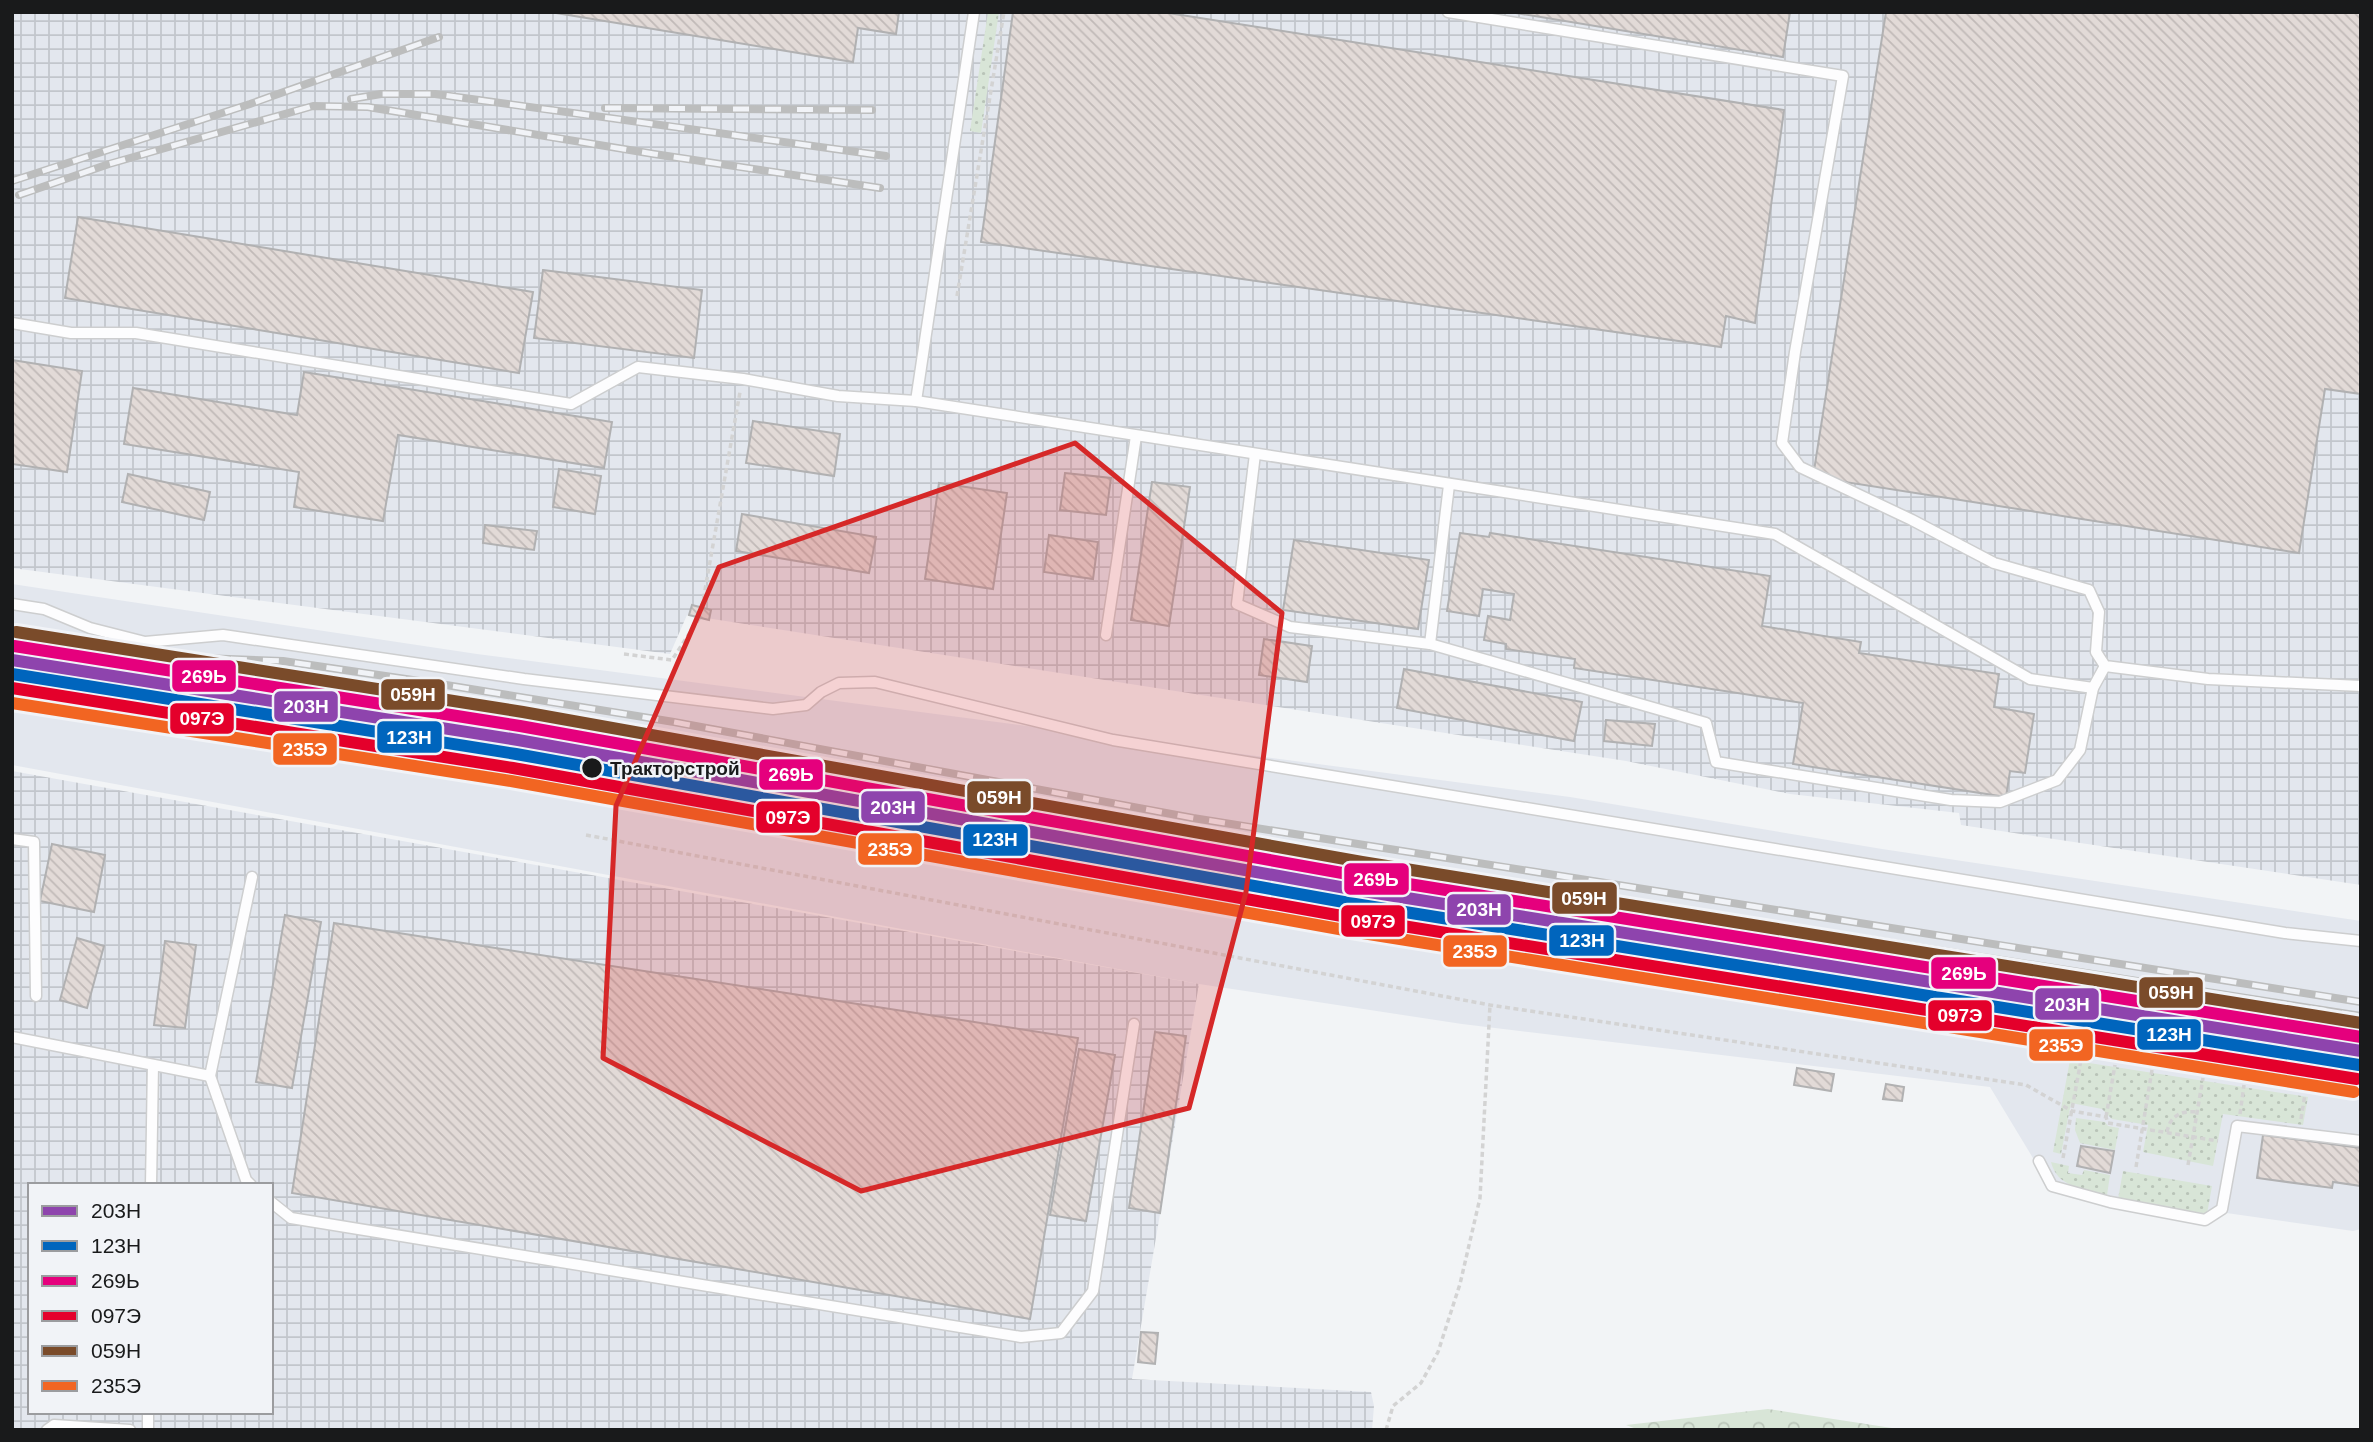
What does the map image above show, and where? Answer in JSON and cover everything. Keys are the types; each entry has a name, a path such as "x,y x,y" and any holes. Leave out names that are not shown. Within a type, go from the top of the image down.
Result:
{"lane":[{"path":"916,401 974,12"},
{"path":"1448,12 1843,76 1797,338 1782,443 1800,467 1912,520 1994,563 2089,590 2099,612 2096,652 2105,666"},
{"path":"12,323 71,333 136,333 571,404 638,367 743,379 838,396 916,401 1774,534 2030,678 2093,688"},
{"path":"1107,635 1136,436"},
{"path":"1255,454 1237,604 1290,627 1430,644 1706,723 1716,762 1951,800 2000,802 2057,780 2080,750 2093,688 2105,666"},
{"path":"1430,644 1449,485"},
{"path":"12,604 44,608 89,628 145,642 223,635 510,677 773,709 806,705 821,692 839,683 875,682 1112,740 2285,933 2361,942"},
{"path":"2105,666 2208,679 2361,687"},
{"path":"12,839 34,842 36,996"},
{"path":"248,1183 210,1076 252,877"},
{"path":"273,1204 291,1219 1021,1337 1061,1333 1093,1290 1134,1024"},
{"path":"12,1037 210,1076"},
{"path":"151,1183 153,1065"},
{"path":"2039,1161 2052,1186 2110,1202 2204,1220 2222,1209 2237,1126 2361,1141"},
{"path":"47,1430 54,1425 130,1430"}],"path":[{"path":"957,296 1004,12"},
{"path":"702,607 743,379"},
{"path":"624,654 672,660 700,617"},
{"path":"236,706 424,735 437,744 461,748"},
{"path":"586,835 1490,1005 2026,1084 2072,1111 2106,1117"},
{"path":"1386,1430 1392,1406 1420,1383 1438,1352 1460,1284 1480,1198 1490,1005"},
{"path":"2063,1158 2081,1060"},
{"path":"2115,1065 2106,1117 2108,1123 2218,1141"},
{"path":"2136,1167 2152,1070"},
{"path":"2188,1165 2203,1078"},
{"path":"2239,1119 2244,1085"},
{"path":"2303,1108 2305,1094"},
{"path":"2167,1132 2175,1115 2197,1112"}],"highlighted area":[{"path":"1075,443 1282,613 1246,892 1189,1108 861,1191 603,1058 616,806 719,567"}],"shaded area":[{"path":"12,12 2361,12 2361,885 1961,825 1959,813 1790,794 1626,761 687,615 670,654 12,568"},
{"path":"12,584 477,654 1570,797 1882,849 2361,921 2361,1229 2353,1231 2051,1188 1990,1087 1462,1024 1199,984 12,765"},
{"path":"12,771 1199,984 1132,1379 1371,1392 1374,1406 1372,1430 12,1430"}],"green space":[{"path":"988,12 999,12 981,133 970,131"},
{"path":"2070,1060 2308,1097 2303,1125 2223,1114 2213,1166 2143,1152 2148,1125 2112,1119 2102,1109 2071,1103 2061,1154 2053,1152"},
{"path":"2076,1118 2105,1122 2108,1126 2119,1128 2115,1150 2080,1143 2075,1130"},
{"path":"2051,1162 2069,1166 2068,1173 2082,1175 2084,1170 2110,1175 2107,1195 2065,1182 2054,1171"},
{"path":"2123,1171 2212,1186 2207,1214 2118,1199"},
{"path":"1768,1409 1905,1430 1639,1430 1626,1425"}],"building":[{"path":"550,12 899,12 896,34 858,28 853,62"},
{"path":"1013,12 1162,12 1784,110 1755,323 1726,316 1721,347 981,242"},
{"path":"1510,12 1790,12 1783,57"},
{"path":"1886,12 2361,12 2361,394 2325,389 2299,553 1813,477"},
{"path":"78,217 533,292 519,373 65,298"},
{"path":"543,270 702,290 694,358 534,338"},
{"path":"12,360 82,371 67,472 12,464"},
{"path":"304,372 612,422 604,468 398,435 383,521 294,507 299,472 124,444 133,388 297,415"},
{"path":"753,421 840,434 834,476 746,463"},
{"path":"559,469 601,476 595,514 553,507"},
{"path":"1065,473 1111,478 1106,515 1060,510"},
{"path":"128,474 210,492 204,520 122,502"},
{"path":"1152,482 1190,487 1169,626 1131,620"},
{"path":"939,483 1007,493 993,589 925,579"},
{"path":"742,514 876,537 869,573 736,551"},
{"path":"485,525 537,531 534,550 483,543"},
{"path":"1460,533 1489,537 1490,533 1770,576 1762,626 1861,642 1859,653 1999,674 1994,707 2034,714 2025,773 2010,771 2006,797 1793,764 1803,703 1574,668 1575,659 1506,649 1506,644 1484,640 1488,616 1510,620 1514,594 1483,589 1479,616 1447,611"},
{"path":"1049,535 1098,542 1093,579 1044,572"},
{"path":"1294,540 1429,560 1418,629 1283,610"},
{"path":"692,605 711,610 709,620 689,615"},
{"path":"1264,639 1312,646 1307,682 1259,675"},
{"path":"1404,669 1582,702 1574,741 1397,708"},
{"path":"1606,720 1655,724 1652,746 1604,741"},
{"path":"52,844 105,855 94,912 40,901"},
{"path":"285,915 321,922 292,1088 256,1082"},
{"path":"334,923 1078,1038 1030,1319 292,1193"},
{"path":"77,938 104,946 87,1008 60,1000"},
{"path":"165,941 196,945 185,1028 154,1025"},
{"path":"1155,1032 1186,1036 1160,1213 1129,1208"},
{"path":"1079,1049 1115,1055 1086,1221 1050,1215"},
{"path":"1797,1068 1834,1074 1831,1091 1794,1085"},
{"path":"1886,1084 1904,1087 1902,1101 1883,1099"},
{"path":"2263,1135 2361,1148 2361,1186 2333,1182 2332,1188 2257,1178"},
{"path":"2081,1146 2114,1151 2110,1173 2077,1166"},
{"path":"1141,1332 1158,1333 1155,1364 1138,1362"}],"railway":[{"path":"12,181 250,104 439,37"},
{"path":"351,99 381,94 435,94 886,156"},
{"path":"19,195 109,164 313,106 368,107 880,188"},
{"path":"605,108 872,110"},
{"path":"39,652 283,661 440,684 674,722 1193,818 2361,1002"},
{"path":"226,667 818,763 1297,850 2361,1016"}],"transit line":[{"name":"059Н","path":"16,632 523,712 1362,862 2361,1023"},
{"name":"269Ь","path":"14,646 520,726 1359,876 2361,1037"},
{"name":"203Н","path":"12,660 518,740 1357,890 2361,1051"},
{"name":"123Н","path":"12,674 516,754 1355,904 2359,1065"},
{"name":"097Э","path":"12,688 513,768 1353,918 2357,1079"},
{"name":"235Э","path":"12,703 511,781 1350,931 2354,1092"}],"place":[{"name":"Тракторстрой","path":"592,768"}]}
